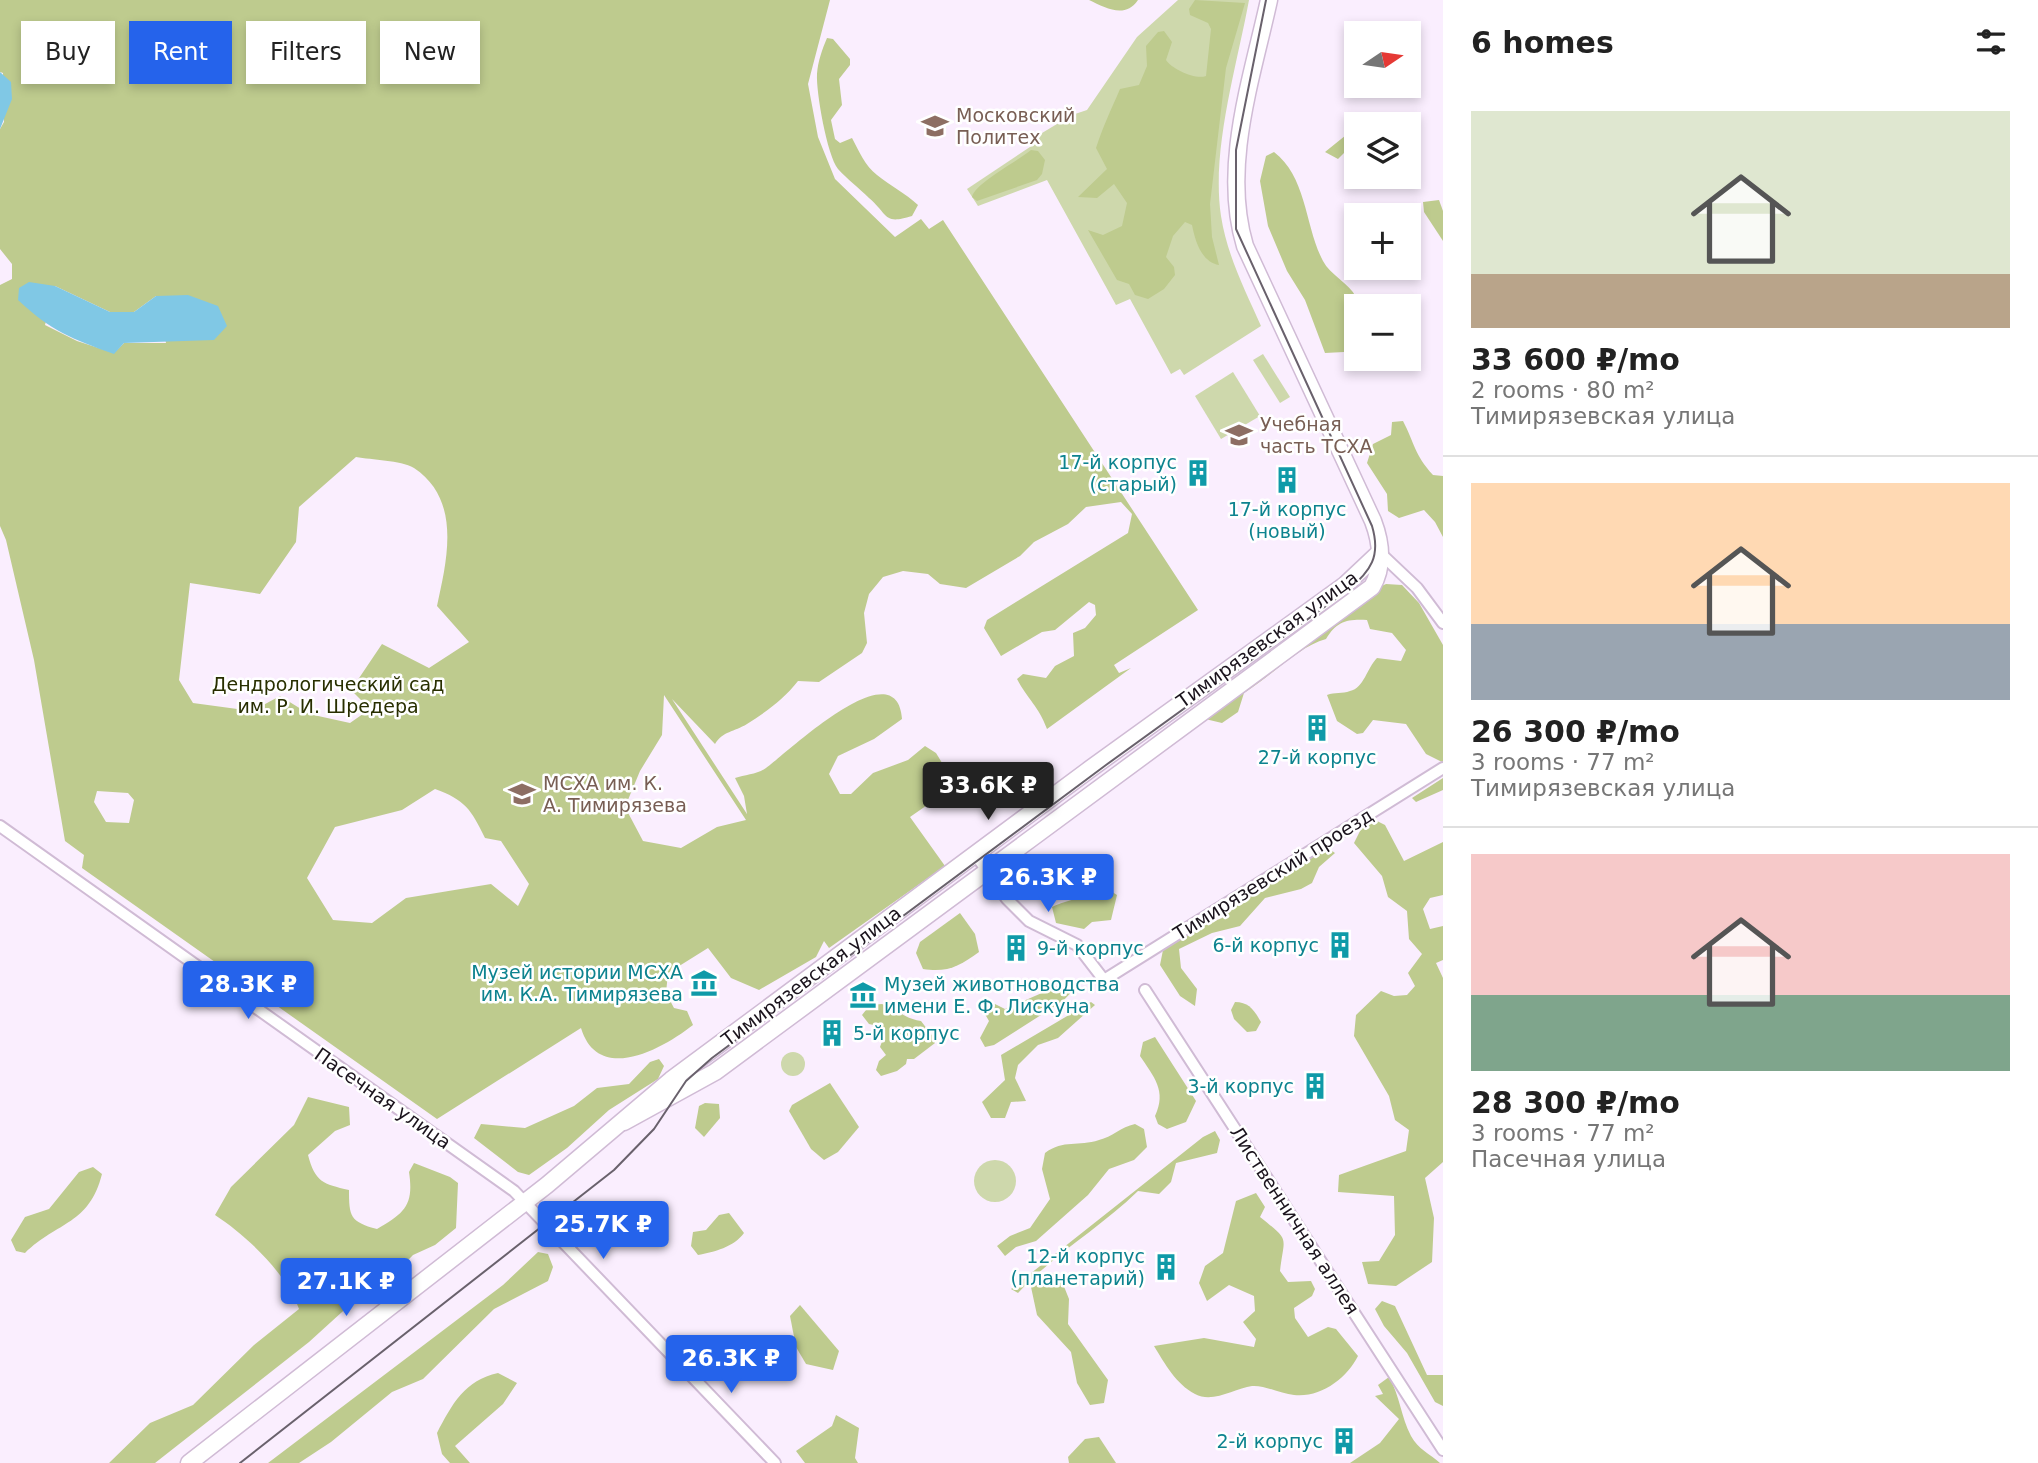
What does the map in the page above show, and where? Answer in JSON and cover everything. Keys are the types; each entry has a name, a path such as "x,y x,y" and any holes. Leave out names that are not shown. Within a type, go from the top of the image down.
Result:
{"main road":[{"path":"1269,0 1243,120 1238,220 1245,246 1373,521 1379,537 1379,553"},
{"name":"Тимирязевская улица","path":"190,1463 526,1202 671,1080 975,854 1345,585 1379,553"},
{"name":"Тимирязевская улица","path":"624,1122 715,1072 1373,586 1378,576 1379,553"}],"street":[{"path":"1379,553 1417,588 1443,623"},
{"name":"Тимирязевский проезд","path":"986,870 1029,921 1077,945 1104,980 1443,768"},
{"name":"Пасечная улица","path":"0,826 526,1202 775,1463"},
{"path":"975,854 986,870"},
{"name":"Лиственничная аллея","path":"1145,990 1443,1450"}],"green space":[{"name":"МСХА им. К. А. Тимирязева","path":"0,0 830,0 808,84 818,137 835,179 895,237 921,219 929,229 943,220 1198,610 1114,665 1119,673 1131,668 1047,729 1017,679 1023,674 1046,678 1055,666 1074,656 1073,633 1085,628 1096,615 1095,605 1089,602 1055,630 1042,632 1001,656 984,628 987,620 1128,533 1132,514 1121,502 1086,507 1068,524 1034,542 1020,556 966,588 940,584 928,574 903,571 883,577 869,594 864,613 867,643 862,653 819,682 798,681 768,710 725,734 715,744 672,699 747,814 744,796 735,778 763,770 817,727 862,699 882,694 896,700 902,719 874,739 838,756 829,774 840,794 851,794 873,773 908,760 925,746 936,753 947,771 943,781 950,784 941,790 943,794 910,817 945,866 829,948 824,941 816,957 759,990 731,978 708,948 668,973 666,993 674,1008 687,1011 693,1025 648,1052 631,1057 601,1055 589,1045 581,1028 437,1119 82,868 84,855 65,841 34,660 6,540 0,526 0,285 12,279 12,264 0,249 3,73 0,72","holes":["55,286 110,312 134,312 156,296 166,343 124,343 114,353 77,341 45,325","356,457 408,465 429,481 439,497 445,514 447,551 437,606 469,642 429,668 382,644 351,690 370,709 350,723 309,714 280,696 252,711 193,703 179,680 190,583 260,594 296,542 299,507","664,695 746,820 717,827 681,848 643,841 625,807 640,771 662,735","435,789 454,797 476,820 485,838 501,841 529,884 518,906 491,884 406,898 372,923 333,920 307,878 335,827 402,810","97,791 128,793 134,800 129,823 106,822 94,802"]},
{"path":"1089,0 1138,0 1127,9 1115,10"},
{"path":"1178,0 1249,0 1222,136 1219,190 1221,216 1228,245 1261,326 1184,375 1180,369 1171,374 1130,299 1116,305 1047,180 978,206 967,189 1036,143 1037,136 1072,115 1087,110 1137,37"},
{"path":"1195,0 1245,3 1226,68 1210,204 1212,237 1219,265 1203,255 1192,225 1185,222 1173,236 1166,257 1174,267 1175,275 1164,289 1148,299 1135,295 1129,284 1117,280 1088,230 1103,235 1122,226 1127,203 1114,184 1097,198 1078,197 1107,169 1096,148 1101,132 1120,89 1139,85 1147,66 1146,46 1158,32 1164,31 1172,42 1166,60 1169,63 1190,75 1206,76 1211,29 1208,23 1190,15 1189,9"},
{"path":"827,38 833,39 850,59 850,65 839,79 842,105 831,120 835,139 840,143 852,138 873,171 918,205 912,216 903,219 887,217 834,162 823,123 817,83 818,65"},
{"path":"1344,137 1344,153 1338,159 1325,152"},
{"path":"1031,150 1038,151 1045,160 1042,174 1037,180 977,201 972,197 981,185"},
{"path":"1274,152 1285,162 1299,189 1323,261 1354,294 1344,294 1344,352 1325,353 1305,300 1287,271 1268,226 1260,181 1266,156"},
{"path":"1439,200 1443,211 1443,241 1424,212 1423,202"},
{"path":"1263,354 1290,397 1280,403 1253,360"},
{"path":"1233,372 1260,416 1221,439 1195,396"},
{"path":"1403,421 1418,455 1427,468 1433,475 1443,476 1443,537 1424,510 1399,518 1388,511 1387,494 1367,463 1373,444 1391,435 1392,422"},
{"path":"1386,584 1402,585 1419,603 1443,645 1443,778 1442,762 1426,754 1406,724 1373,720 1363,733 1357,734 1337,721 1327,695 1355,689 1377,658 1401,661 1406,650 1392,633 1370,629 1367,620 1343,622 1334,628 1326,639 1295,655 1244,693 1238,712 1222,723 1201,718 1371,591"},
{"path":"1443,778 1443,790 1416,802 1412,798"},
{"path":"1377,821 1385,825 1404,861 1443,842 1443,895 1430,898 1423,909 1430,929 1443,926 1443,960 1436,963 1443,978 1443,1162 1425,1178 1434,1218 1432,1262 1396,1286 1368,1284 1362,1262 1379,1261 1395,1235 1394,1196 1338,1192 1339,1175 1406,1151 1409,1130 1395,1120 1389,1096 1354,1036 1356,1015 1381,991 1394,996 1407,995 1415,986 1408,973 1422,954 1409,939 1407,911 1388,897 1382,876 1354,843 1362,827"},
{"path":"1328,848 1335,853 1319,867 1312,883 1301,889 1265,898 1240,926 1212,933 1179,949 1181,968 1197,989 1195,1006 1180,996 1160,965 1163,950 1186,933 1222,918 1264,884"},
{"path":"1101,885 1117,895 1111,920 1092,922 1084,929 1056,923 1052,907 1084,896"},
{"path":"960,913 975,934 979,952 953,967 923,969 916,953 920,942"},
{"path":"1067,982 1080,983 1063,1001 994,1045 985,1047 980,1038 989,1021 982,1009 991,1002 1005,1009"},
{"path":"1091,1002 1095,1005 1058,1038 1038,1045 1018,1065 1015,1078 1026,1101 1011,1102 1005,1118 991,1118 982,1102 1005,1080 1001,1055"},
{"path":"1235,1002 1251,1007 1261,1022 1256,1031 1247,1032 1234,1019 1231,1010"},
{"path":"882,1004 921,1021 935,1043 914,1059 907,1059 906,1064 897,1071 881,1076 876,1070 879,1061 886,1055 880,1047 884,1036 882,1027 869,1024 862,1015 870,1005"},
{"path":"1155,1037 1196,1101 1186,1122 1167,1129 1158,1124 1155,1116 1160,1099 1157,1084 1140,1056 1143,1042"},
{"path":"793,1052 801,1056 805,1064 801,1072 793,1076 785,1072 781,1064 785,1056"},
{"path":"659,1059 664,1066 658,1079 609,1110 567,1148 529,1175 518,1172 474,1138 481,1124 525,1128 574,1106 597,1088 629,1084 650,1062"},
{"path":"830,1083 859,1127 838,1152 824,1160 811,1149 789,1111 792,1105"},
{"path":"308,1097 349,1107 350,1125 335,1131 308,1155 321,1180 349,1190 351,1212 356,1220 377,1229 401,1213 410,1193 409,1172 414,1163 450,1177 458,1183 456,1228 435,1245 413,1255 389,1280 353,1302 309,1342 155,1463 109,1463 150,1423 193,1405 254,1345 299,1309 285,1282 264,1256 240,1233 215,1215 231,1187 294,1125"},
{"path":"705,1103 719,1104 720,1118 704,1137 695,1128 699,1106"},
{"path":"1135,1124 1144,1129 1147,1147 1134,1160 1109,1169 1088,1195 1036,1241 1016,1247 1005,1256 997,1246 1010,1236 1030,1228 1050,1199 1042,1169 1045,1153 1058,1146 1104,1139"},
{"path":"1215,1131 1220,1140 1217,1153 1176,1163 1171,1182 1159,1194 1138,1191 1018,1293 1011,1289 1203,1137"},
{"path":"995,1160 1010,1166 1016,1181 1010,1196 995,1202 980,1196 974,1181 980,1166"},
{"path":"93,1167 102,1174 96,1191 81,1213 25,1253 16,1251 11,1240 25,1217 49,1209 79,1172"},
{"path":"1256,1193 1265,1207 1260,1217 1277,1231 1283,1240 1280,1271 1288,1282 1311,1281 1315,1289 1312,1296 1294,1308 1295,1318 1308,1337 1328,1327 1336,1329 1358,1356 1340,1379 1314,1393 1294,1395 1252,1386 1202,1397 1188,1390 1177,1379 1154,1346 1204,1338 1254,1347 1256,1339 1243,1322 1255,1311 1254,1296 1229,1285 1207,1301 1199,1283 1205,1266 1223,1253 1236,1201"},
{"path":"729,1213 744,1233 729,1245 698,1255 691,1246 693,1232 706,1230 719,1215"},
{"path":"538,1252 548,1254 553,1267 548,1281 494,1309 423,1379 392,1392 331,1442 299,1463 268,1463 503,1285"},
{"path":"1045,1273 1059,1274 1069,1299 1068,1324 1108,1380 1104,1403 1090,1405 1077,1383 1071,1352 1037,1315 1031,1287"},
{"path":"1382,1301 1395,1306 1427,1375 1443,1375 1443,1406 1435,1402 1407,1353 1384,1326 1375,1309"},
{"path":"800,1305 839,1351 833,1370 806,1364 796,1347 790,1316"},
{"path":"498,1373 517,1383 503,1404 455,1446 470,1463 450,1463 442,1454 437,1433 454,1403 468,1387"},
{"path":"1389,1377 1411,1436 1440,1463 1350,1463 1380,1443 1399,1419 1375,1396 1383,1394 1378,1385"},
{"path":"836,1415 859,1428 855,1458 858,1463 805,1463 796,1451 832,1426"},
{"path":"1099,1437 1116,1463 1069,1463 1068,1457 1085,1439"}],"water":[{"path":"0,72 11,82 12,99 0,129"},
{"path":"29,282 55,286 110,312 134,312 156,296 188,295 218,306 227,326 214,340 124,343 114,354 63,333 30,311 18,300 19,288"}],"tram line":[{"path":"240,1463 614,1170 654,1129 686,1081 712,1058 1106,765 1348,590 1368,569 1375,546 1372,526 1236,229 1236,150 1266,0"}],"place":[{"name":"Московский Политех","path":"935,126"},
{"name":"Учебная часть ТСХА","path":"1239,435"},
{"name":"17-й корпус (старый)","path":"1198,473"},
{"name":"17-й корпус (новый)","path":"1287,480"},
{"name":"27-й корпус","path":"1317,728"},
{"name":"МСХА им. К. А. Тимирязева","path":"522,794"},
{"name":"6-й корпус","path":"1340,945"},
{"name":"9-й корпус","path":"1016,948"},
{"name":"Музей истории МСХА им. К.А. Тимирязева","path":"704,983"},
{"name":"Музей животноводства имени Е. Ф. Лискуна","path":"863,995"},
{"name":"5-й корпус","path":"832,1033"},
{"name":"3-й корпус","path":"1315,1086"},
{"name":"12-й корпус (планетарий)","path":"1166,1267"},
{"name":"2-й корпус","path":"1344,1441"}],"park label":[{"name":"Дендрологический сад им. Р. И. Шредера","path":"328,695"}]}
